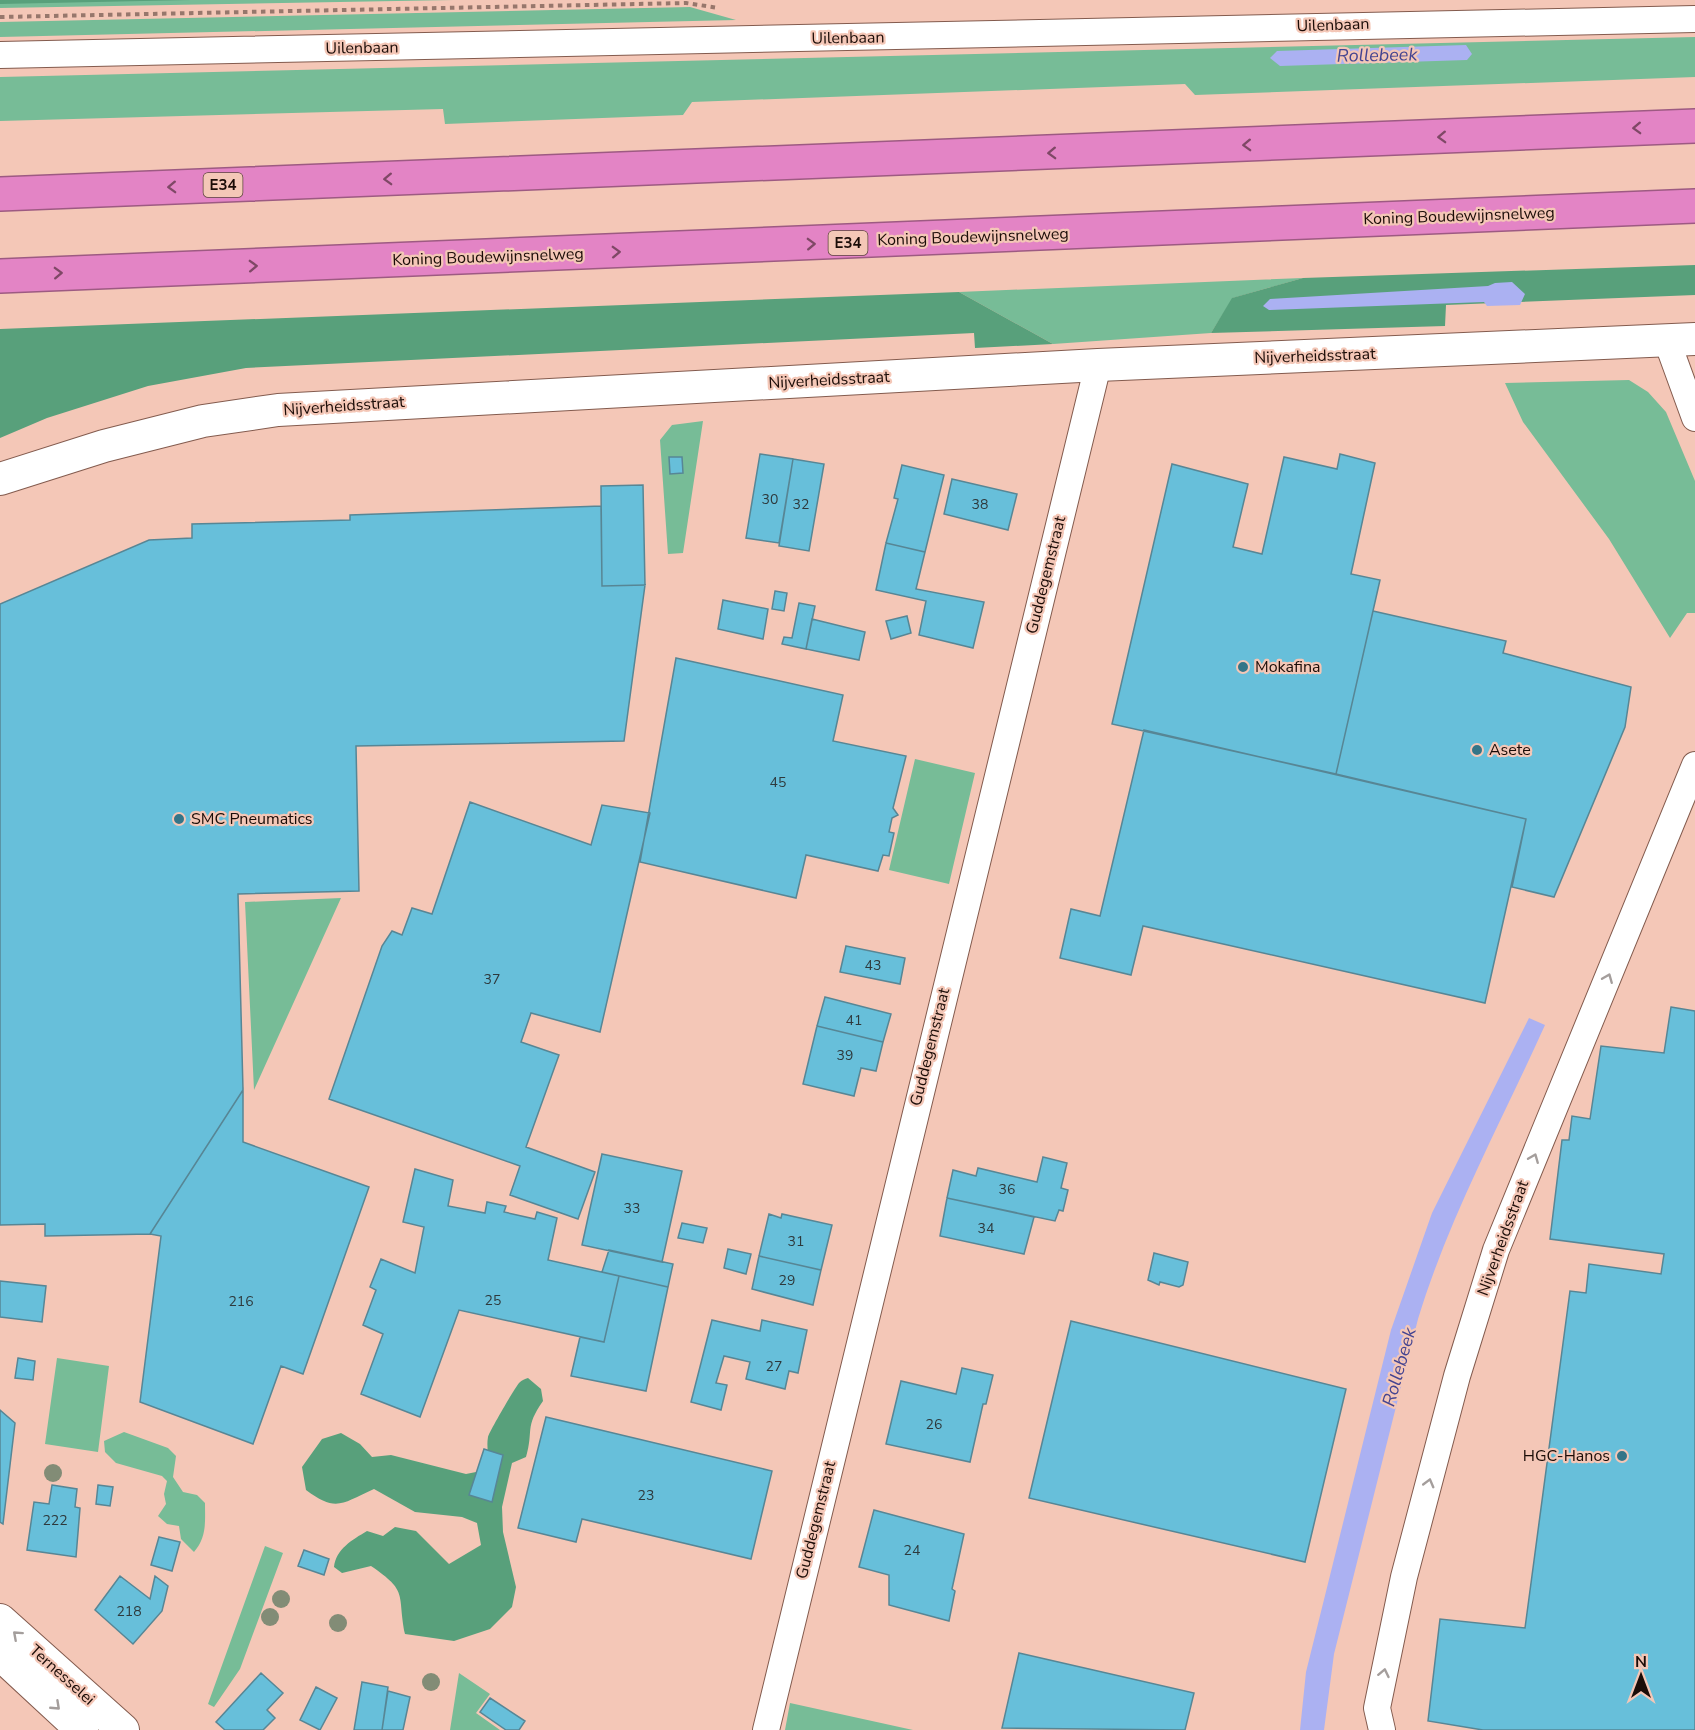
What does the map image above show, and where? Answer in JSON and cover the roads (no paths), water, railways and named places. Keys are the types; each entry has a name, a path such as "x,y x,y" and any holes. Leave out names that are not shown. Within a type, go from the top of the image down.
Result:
{"highway":[{"name":"E34","path":"0,194 1695,126"},
{"name":"Koning Boudewijnsnelweg","path":"0,276 1695,206"}],"street":[{"name":"Uilenbaan","path":"0,55 1695,19"},
{"name":"Nijverheidsstraat","path":"0,479 104,446 203,421 278,410 1098,365 1681,340 1695,418"},
{"name":"Guddegemstraat","path":"766,1730 1098,365"},
{"name":"Nijverheidsstraat","path":"1382,1730 1377,1708 1404,1577 1457,1376 1496,1250 1695,765"},
{"name":"Ternesselei","path":"0,1620 123,1730"},
{"name":"Ternesselei","path":"0,1654 82,1730"}],"water":[{"name":"Rollebeek","path":"1466,45 1472,54 1467,60 1280,66 1270,58 1277,51"},
{"path":"1512,282 1525,294 1520,305 1487,306 1484,302 1269,310 1263,306 1270,299 1488,286 1495,283"},
{"name":"Rollebeek","path":"1529,1018 1545,1025 1460,1207 1418,1319 1334,1654 1324,1730 1300,1730 1306,1672 1391,1330 1432,1213"}],"place":[{"name":"Mokafina","path":"1243,667"},
{"name":"Asete","path":"1477,750"},
{"name":"SMC Pneumatics","path":"179,819"},
{"name":"HGC-Hanos","path":"1622,1456"}]}
